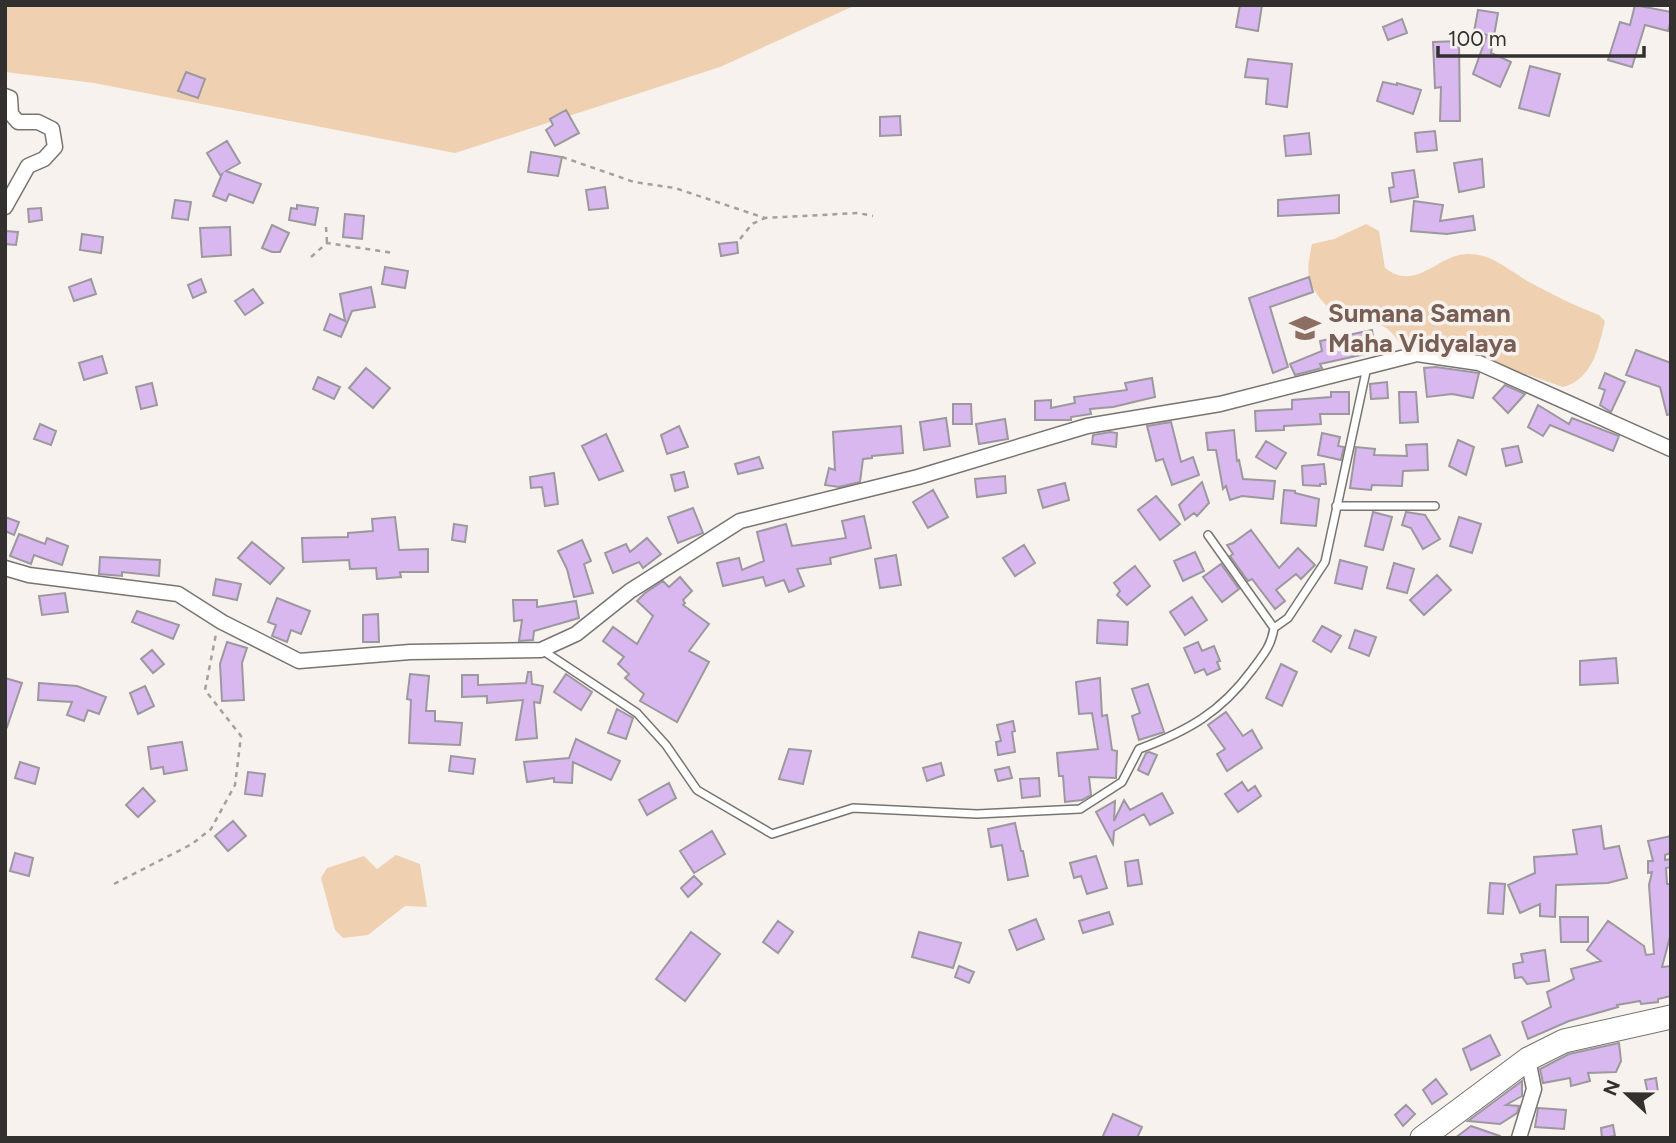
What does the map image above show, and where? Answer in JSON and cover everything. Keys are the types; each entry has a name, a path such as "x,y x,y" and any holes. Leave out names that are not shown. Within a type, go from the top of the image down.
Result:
{"highway":[{"path":"1422,1138 1528,1059 1564,1041 1671,1017"}],"street":[{"path":"5,96 10,98 11,114 18,122 38,122 52,129 55,147 44,159 28,166 5,207"},
{"path":"5,568 29,575 178,594 222,622 299,661 410,652 541,650 576,635 630,591 740,521 918,477 1087,426 1220,404 1418,354 1479,363 1671,449"},
{"path":"1519,1138 1534,1088 1528,1059"}],"lane":[{"path":"1274,628 1288,618 1325,562 1367,367"},
{"path":"1336,506 1436,506"},
{"path":"541,650 637,713 666,745 697,790 772,834 853,808 977,814 1080,809 1122,782 1139,749 1176,735 1209,716 1236,691 1272,644 1274,628 1208,535"}],"path":[{"path":"562,157 635,182 675,188 765,218 858,213 873,216"},
{"path":"740,239 752,224 765,218"},
{"path":"326,227 327,243"},
{"path":"311,257 327,243 394,253"},
{"path":"114,884 192,844 211,829 235,785 241,736 205,690 216,631 222,622"}],"shaded area":[{"path":"5,5 856,5 720,67 455,153 94,83 5,72"},
{"path":"1366,224 1379,231 1385,268 1397,275 1417,274 1458,255 1478,255 1494,260 1539,287 1599,315 1605,321 1593,361 1581,377 1563,387 1470,355 1400,345 1395,336 1383,326 1339,315 1328,307 1311,283 1308,269 1312,244 1334,239"},
{"path":"396,855 420,864 427,907 405,906 368,935 343,938 335,930 321,878 327,868 364,856 377,869"}],"building":[{"path":"1240,5 1262,5 1258,31 1236,27"},
{"path":"1635,5 1671,12 1671,20 1668,31 1645,25 1632,67 1608,60 1620,22 1630,25"},
{"path":"1478,10 1498,13 1491,53 1511,62 1500,87 1473,74 1487,35 1474,32"},
{"path":"1402,19 1407,33 1388,40 1383,27"},
{"path":"1459,41 1460,121 1440,121 1441,87 1435,88 1433,42"},
{"path":"1248,59 1292,64 1287,107 1266,104 1268,79 1245,77"},
{"path":"1530,66 1560,74 1549,116 1519,108"},
{"path":"186,72 205,79 198,98 178,91"},
{"path":"1383,82 1421,90 1413,114 1377,101"},
{"path":"566,110 579,133 555,146 546,130 553,125 550,119"},
{"path":"900,116 901,135 880,136 880,117"},
{"path":"1435,131 1437,150 1417,152 1415,133"},
{"path":"1309,133 1311,154 1286,156 1284,136"},
{"path":"227,141 240,163 226,171 261,184 253,203 229,194 226,201 213,196 222,174 220,175 207,153"},
{"path":"531,152 562,157 558,176 528,172"},
{"path":"1482,159 1484,187 1459,192 1454,163"},
{"path":"1414,170 1418,197 1391,202 1389,188 1394,187 1392,173"},
{"path":"605,187 608,208 589,210 586,190"},
{"path":"1339,195 1339,213 1278,216 1278,200"},
{"path":"175,200 191,202 188,220 172,218"},
{"path":"1414,201 1443,205 1440,221 1473,216 1475,230 1447,234 1411,231"},
{"path":"297,205 318,208 315,225 289,220 291,208 297,209"},
{"path":"41,208 42,220 29,222 28,209"},
{"path":"345,214 364,216 362,239 343,237"},
{"path":"272,225 289,233 280,252 262,248"},
{"path":"230,227 231,255 202,257 200,228"},
{"path":"5,231 18,232 16,245 5,244"},
{"path":"82,234 103,237 101,253 80,250"},
{"path":"737,242 738,253 721,256 719,244"},
{"path":"385,267 408,271 405,288 382,284"},
{"path":"1309,277 1313,292 1270,307 1288,367 1273,373 1249,298"},
{"path":"91,279 96,294 74,301 69,287"},
{"path":"201,279 206,292 193,298 188,285"},
{"path":"371,287 375,307 352,311 341,337 324,330 330,314 345,321 340,294"},
{"path":"253,289 263,303 245,315 235,301"},
{"path":"1372,330 1375,352 1320,364 1322,368 1295,375 1290,364 1322,351 1320,341"},
{"path":"1636,350 1671,363 1671,414 1667,415 1660,387 1626,375"},
{"path":"102,356 107,373 84,380 79,363"},
{"path":"366,368 390,388 373,408 349,388"},
{"path":"1424,368 1479,373 1473,398 1452,394 1427,397"},
{"path":"1605,373 1625,382 1611,412 1600,405 1605,390 1599,388"},
{"path":"318,377 340,387 334,399 313,389"},
{"path":"1152,378 1155,397 1113,407 1090,409 1091,414 1071,417 1071,420 1035,420 1035,401 1051,400 1051,408 1075,403 1074,397 1127,390 1125,383"},
{"path":"1387,382 1388,398 1371,399 1370,384"},
{"path":"152,383 157,405 141,409 136,387"},
{"path":"1505,385 1525,394 1508,413 1493,398"},
{"path":"1331,392 1349,392 1349,414 1320,414 1321,424 1256,431 1255,411 1292,409 1292,400 1331,397"},
{"path":"1399,392 1416,392 1418,422 1400,423"},
{"path":"953,404 971,404 972,424 953,424"},
{"path":"1538,405 1569,424 1572,418 1619,436 1613,451 1550,425 1543,436 1528,427"},
{"path":"946,418 950,446 924,450 920,422"},
{"path":"1005,419 1008,439 979,444 976,424"},
{"path":"1171,422 1181,462 1193,457 1199,475 1172,485 1163,459 1156,461 1147,426"},
{"path":"40,424 56,431 51,445 34,439"},
{"path":"679,426 688,447 667,454 661,435"},
{"path":"901,426 903,453 863,459 860,482 839,487 825,485 829,468 835,470 833,432"},
{"path":"1234,430 1237,461 1239,460 1243,479 1275,481 1273,499 1242,496 1230,500 1226,486 1223,489 1216,450 1208,450 1206,433"},
{"path":"1117,433 1116,447 1092,444 1093,435"},
{"path":"1322,433 1340,437 1338,446 1344,447 1341,460 1318,455"},
{"path":"606,434 623,471 599,480 582,446"},
{"path":"1458,440 1474,447 1466,475 1449,466"},
{"path":"1266,441 1286,453 1276,469 1256,457"},
{"path":"1427,444 1428,470 1403,471 1402,486 1372,485 1371,490 1350,488 1356,447 1375,449 1374,455 1407,456 1406,445"},
{"path":"1518,446 1522,462 1506,466 1502,449"},
{"path":"759,457 763,468 738,474 735,464"},
{"path":"1324,464 1326,484 1303,485 1302,466"},
{"path":"684,472 688,487 675,491 671,475"},
{"path":"554,473 558,504 545,506 542,487 531,488 530,477"},
{"path":"1005,476 1006,493 977,497 975,479"},
{"path":"1202,482 1209,503 1197,516 1194,513 1185,520 1179,505"},
{"path":"1065,483 1069,500 1043,508 1038,490"},
{"path":"933,490 948,517 928,528 913,502"},
{"path":"1284,490 1319,499 1316,526 1281,523"},
{"path":"1156,496 1180,524 1160,540 1138,510"},
{"path":"693,508 703,533 678,543 668,517"},
{"path":"1373,512 1392,517 1383,550 1365,546"},
{"path":"1406,512 1425,515 1440,539 1423,549 1411,528 1402,525"},
{"path":"864,516 871,548 830,558 831,564 797,569 804,586 789,592 784,580 766,586 763,577 723,586 717,563 739,558 742,570 764,561 757,532 786,524 792,546 846,538 842,521"},
{"path":"5,517 19,522 14,535 5,531"},
{"path":"395,517 399,550 428,549 428,572 400,572 401,577 377,579 376,568 350,569 349,560 303,562 302,538 348,537 348,533 373,531 372,519"},
{"path":"1459,517 1481,524 1472,553 1450,546"},
{"path":"454,524 467,526 465,542 452,540"},
{"path":"1251,530 1279,568 1298,548 1315,565 1301,579 1296,574 1276,590 1285,601 1275,609 1252,579 1248,581 1230,556 1233,554 1227,545"},
{"path":"19,534 45,544 47,538 68,546 62,565 34,555 31,564 10,556"},
{"path":"647,538 661,554 643,568 639,562 613,573 605,553 626,544 630,552"},
{"path":"582,540 591,561 584,564 593,593 574,597 567,569 558,551"},
{"path":"252,542 284,568 270,584 238,558"},
{"path":"1024,545 1035,563 1015,576 1003,558"},
{"path":"1195,552 1204,571 1183,581 1174,561"},
{"path":"896,555 901,585 880,588 875,559"},
{"path":"100,557 160,560 159,576 122,572 122,576 99,574"},
{"path":"1340,560 1367,567 1362,589 1335,583"},
{"path":"1394,563 1414,569 1407,593 1387,588"},
{"path":"1221,564 1239,589 1222,602 1203,577"},
{"path":"1135,566 1150,586 1127,605 1117,595 1120,591 1114,583"},
{"path":"1437,575 1451,590 1424,615 1410,600"},
{"path":"680,577 692,591 683,600 683,605 709,624 689,651 709,662 677,722 640,701 644,694 625,678 629,674 618,664 624,657 603,641 613,627 637,644 653,616 637,601 663,581 669,587"},
{"path":"216,579 241,584 237,600 213,595"},
{"path":"65,593 68,612 42,615 39,596"},
{"path":"1192,597 1207,620 1185,635 1170,612"},
{"path":"277,598 310,611 301,634 291,630 287,642 272,636 276,625 268,622"},
{"path":"513,600 537,600 537,607 576,601 579,618 534,631 533,640 519,641 522,620 514,621"},
{"path":"137,611 179,625 173,639 132,622"},
{"path":"378,614 379,642 363,642 363,615"},
{"path":"1098,620 1128,622 1127,645 1097,643"},
{"path":"1322,626 1341,636 1331,652 1313,641"},
{"path":"1355,630 1376,637 1369,656 1349,648"},
{"path":"227,642 247,648 242,663 244,700 222,701 220,664"},
{"path":"1198,642 1202,651 1214,646 1220,669 1207,675 1204,669 1195,673 1184,648"},
{"path":"152,650 164,664 153,673 141,659"},
{"path":"1616,658 1618,683 1580,685 1580,661"},
{"path":"1281,664 1297,672 1282,706 1266,698"},
{"path":"528,672 531,672 532,684 543,686 540,703 534,702 537,738 516,740 523,700 487,703 487,696 462,697 462,675 478,675 478,685 526,683"},
{"path":"410,674 429,676 426,711 435,711 435,721 462,723 460,745 409,743 411,700 407,699"},
{"path":"566,674 592,692 581,710 554,692"},
{"path":"5,678 22,683 7,727 5,726"},
{"path":"1100,678 1102,716 1107,715 1112,750 1117,751 1116,778 1089,777 1091,795 1082,800 1065,802 1063,776 1059,776 1057,753 1098,749 1092,713 1079,714 1076,682"},
{"path":"39,683 77,686 106,697 99,714 88,710 84,721 67,715 72,702 38,700"},
{"path":"1148,684 1164,732 1139,740 1132,716 1140,713 1132,689"},
{"path":"145,686 154,706 138,714 130,693"},
{"path":"617,709 633,718 626,739 608,733"},
{"path":"1226,712 1243,736 1252,730 1262,748 1227,771 1217,754 1225,749 1208,725"},
{"path":"1013,721 1015,752 998,755 996,742 1001,741 997,725"},
{"path":"576,739 620,761 611,780 573,762 572,783 554,782 554,778 527,782 524,762 569,758"},
{"path":"182,742 187,770 164,774 163,767 151,769 148,747"},
{"path":"789,749 811,751 803,784 779,779"},
{"path":"1149,752 1157,755 1148,775 1138,770"},
{"path":"451,756 475,759 473,774 449,771"},
{"path":"20,762 39,768 35,784 15,778"},
{"path":"941,763 944,775 927,781 923,768"},
{"path":"1009,767 1012,778 998,781 995,770"},
{"path":"248,772 265,774 262,796 245,794"},
{"path":"1039,778 1040,796 1022,798 1020,779"},
{"path":"1242,782 1248,791 1255,786 1261,796 1238,812 1225,794"},
{"path":"669,783 676,798 647,815 639,800"},
{"path":"143,788 155,801 138,817 126,805"},
{"path":"1162,793 1173,813 1150,825 1144,814 1114,831 1113,844 1096,812 1115,801 1114,821 1124,800 1130,810"},
{"path":"233,821 246,836 228,851 215,836"},
{"path":"1015,823 1028,876 1008,880 1002,845 991,847 988,829"},
{"path":"1601,826 1604,849 1619,846 1627,878 1608,883 1556,885 1555,917 1540,916 1540,904 1520,913 1508,885 1535,873 1534,857 1577,854 1573,830"},
{"path":"712,831 725,854 694,873 680,851"},
{"path":"1671,836 1671,853 1665,855 1665,860 1671,859 1671,867 1666,868 1667,884 1671,884 1671,933 1662,967 1671,966 1671,996 1658,999 1658,1002 1641,1004 1640,1001 1617,1005 1618,1007 1569,1021 1528,1039 1522,1022 1551,1007 1547,992 1574,979 1571,969 1601,961 1587,950 1608,921 1644,946 1646,955 1654,954 1649,885 1652,872 1648,873 1648,861 1653,861 1648,841"},
{"path":"15,853 33,858 29,876 10,871"},
{"path":"1096,856 1107,888 1087,894 1081,876 1074,878 1070,863"},
{"path":"1138,860 1142,884 1128,886 1125,862"},
{"path":"694,876 702,884 688,897 681,888"},
{"path":"1490,883 1505,884 1503,914 1488,913"},
{"path":"1109,912 1113,924 1083,933 1079,921"},
{"path":"1560,917 1588,917 1588,942 1561,942"},
{"path":"1036,919 1044,939 1017,950 1009,930"},
{"path":"778,921 793,932 778,953 763,942"},
{"path":"691,932 720,954 685,1001 656,979"},
{"path":"919,932 961,943 953,968 912,957"},
{"path":"1545,950 1549,981 1527,984 1522,977 1515,978 1513,964 1523,962 1521,954"},
{"path":"959,966 974,972 969,983 955,977"},
{"path":"1490,1035 1500,1055 1471,1070 1463,1049"},
{"path":"1619,1043 1621,1061 1616,1072 1588,1073 1590,1081 1571,1086 1570,1078 1543,1083 1540,1069 1569,1054"},
{"path":"1656,1078 1658,1092 1648,1094 1645,1080"},
{"path":"1436,1079 1447,1094 1432,1104 1423,1090"},
{"path":"1522,1081 1522,1096 1506,1105 1519,1106 1517,1113 1500,1124 1468,1121"},
{"path":"1406,1105 1415,1114 1403,1126 1395,1115"},
{"path":"1538,1108 1566,1110 1564,1129 1535,1127"},
{"path":"1113,1114 1142,1127 1137,1138 1102,1138"},
{"path":"1613,1125 1615,1136 1602,1138 1601,1128"},
{"path":"1471,1126 1500,1136 1500,1138 1455,1138"}],"place":[{"name":"Sumana Saman Maha Vidyalaya","path":"1305,328"}]}
